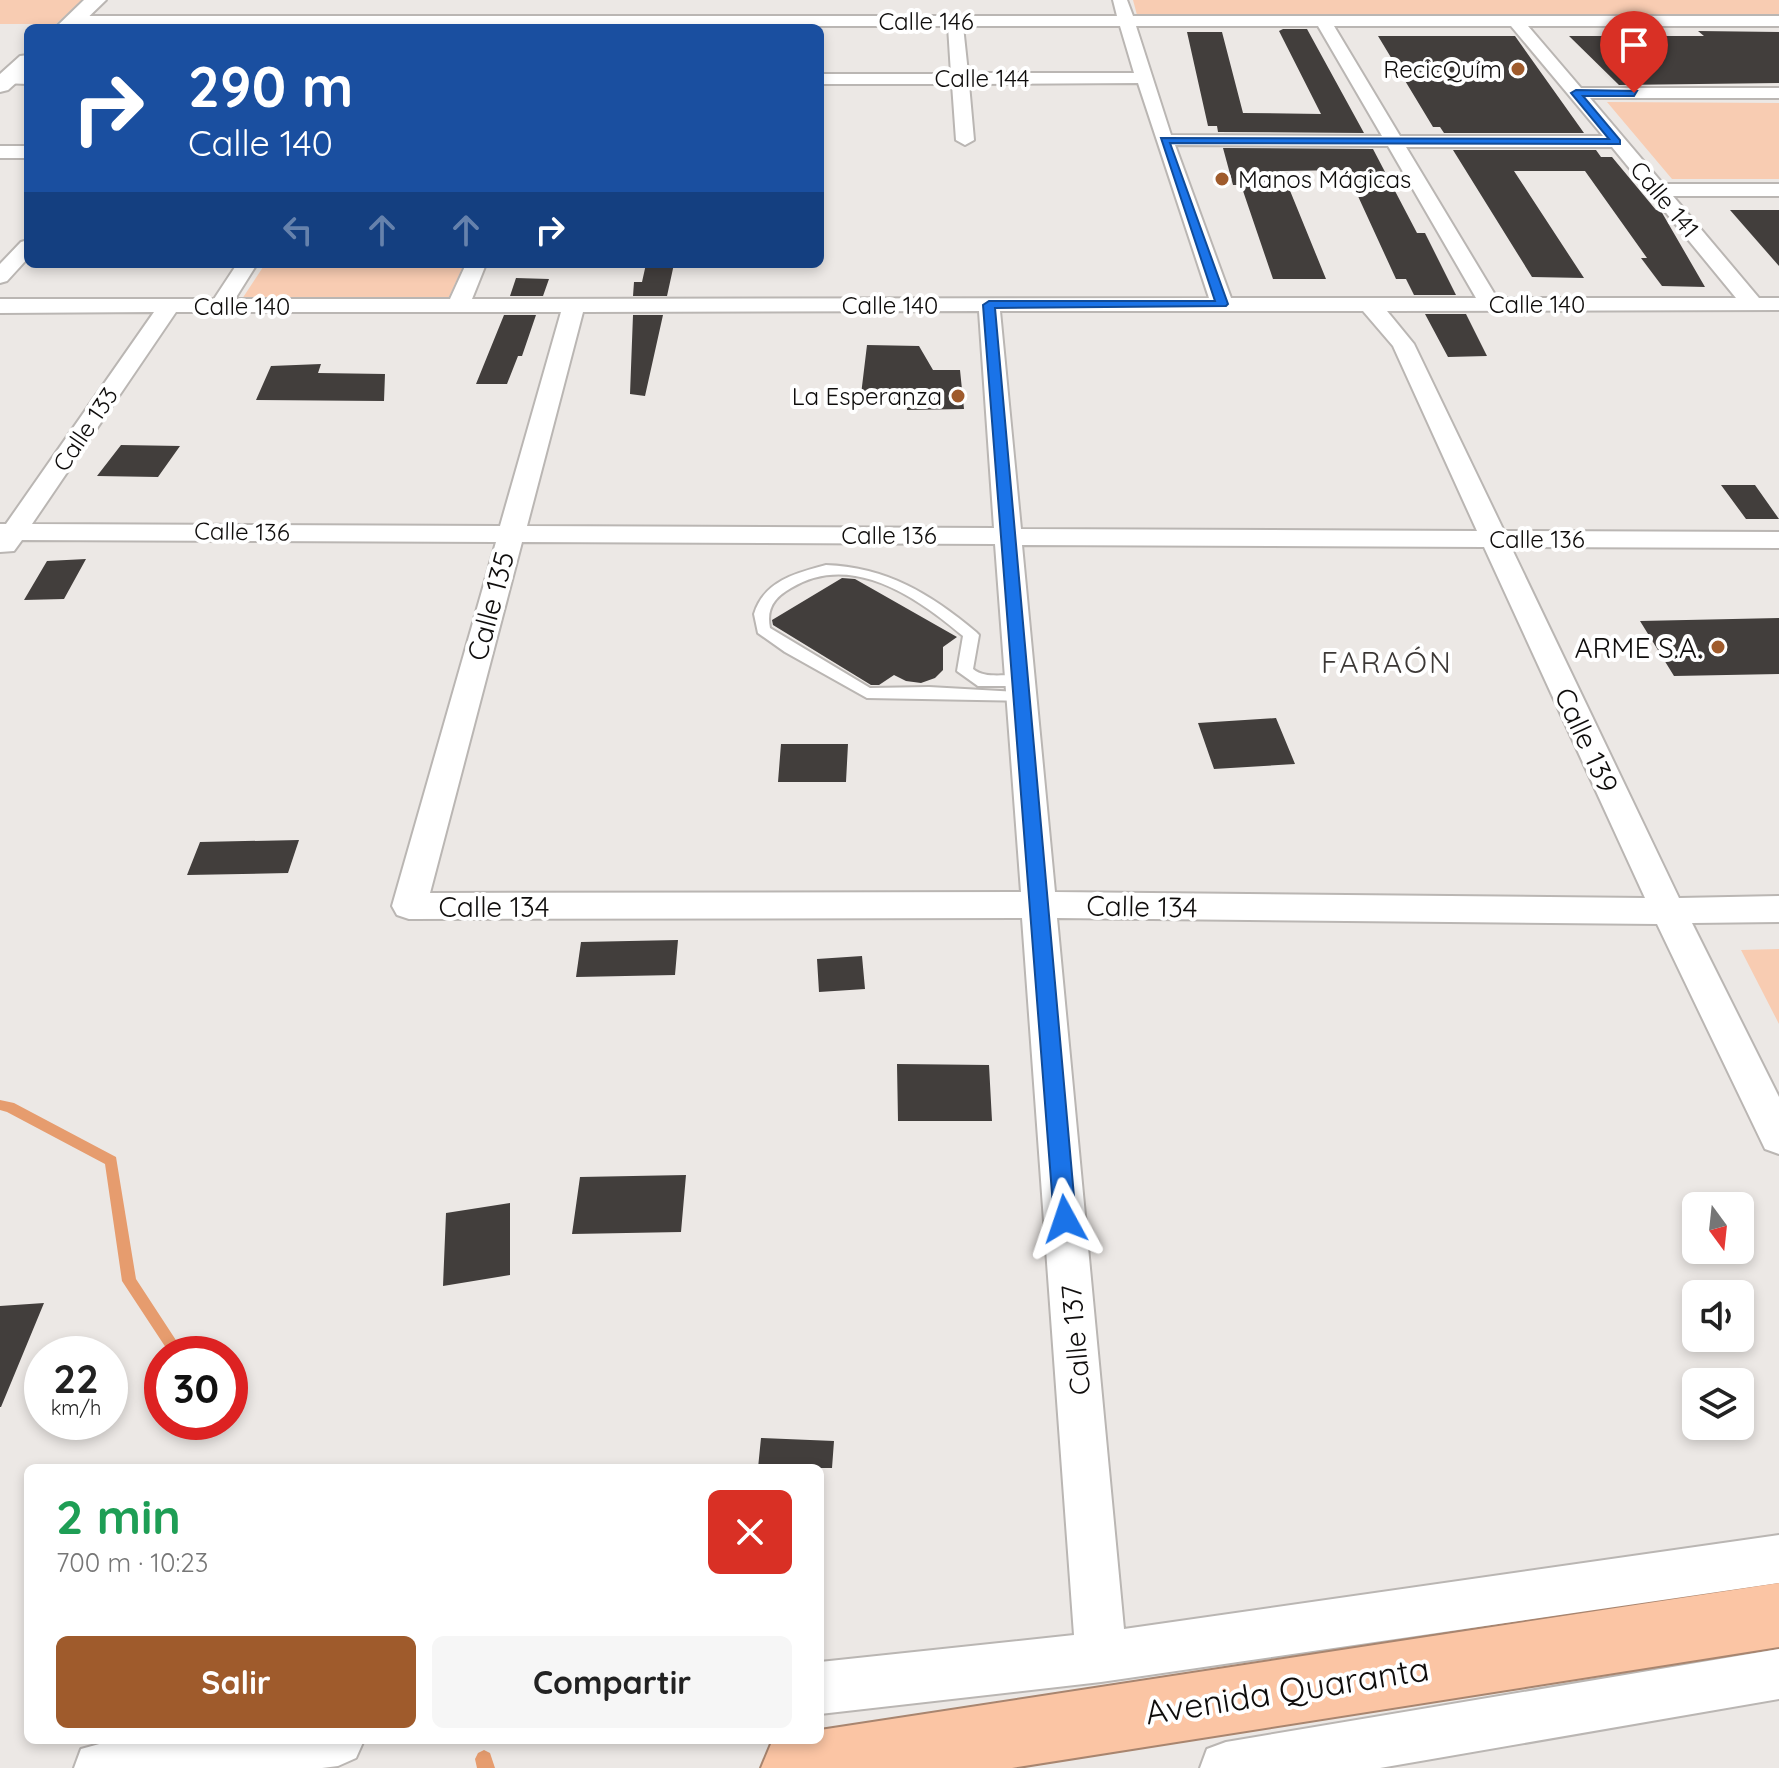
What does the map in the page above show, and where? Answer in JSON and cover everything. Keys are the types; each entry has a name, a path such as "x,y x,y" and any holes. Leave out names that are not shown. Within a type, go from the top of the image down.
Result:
{"highway":[{"name":"Avenida Quaranta","path":"795,1768 1385,1646 1779,1615"}],"main road":[{"path":"69,24 96,0"}],"street":[{"path":"1120,0 1164,140 1222,304"},
{"path":"1322,19 1490,304"},
{"name":"Calle 146","path":"770,24 1322,19 1779,21"},
{"name":"Calle 141","path":"1515,20 1657,190 1771,306"},
{"path":"955,21 965,140"},
{"name":"Calle 144","path":"824,79 1145,78"},
{"path":"1576,93 1779,93"},
{"path":"1164,140 1617,142"},
{"path":"0,152 24,152"},
{"path":"1657,190 1779,190"},
{"path":"0,277 24,250"},
{"path":"220,306 244,268"},
{"path":"458,306 474,268"},
{"name":"Calle 139","path":"1369,304 1403,344 1668,911 1779,1137"},
{"name":"Calle 137","path":"989,305 1101,1657"},
{"name":"Calle 140","path":"0,306 1771,306"},
{"name":"Calle 133","path":"5,538 169,306"},
{"name":"Calle 135","path":"409,906 574,306"},
{"name":"Calle 136","path":"5,538 510,534 1779,540"},
{"name":"Calle 134","path":"409,906 1779,909"},
{"path":"824,1688 1101,1657 1385,1646 1779,1559"},
{"path":"1385,1646 1415,1735"},
{"path":"1226,1768 1779,1674"},
{"path":"100,1768 304,1744"}],"lane":[{"path":"833,570 859,571 904,586 942,609 971,635 965,671 978,681 1020,689 867,693 763,630 761,613 768,597 796,579 833,570"}],"shaded area":[{"path":"0,0 82,0 56,24 0,24"},
{"path":"1133,0 1779,0 1779,16 1137,15"},
{"path":"1607,102 1779,103 1779,179 1672,179"},
{"path":"262,268 462,268 448,299 242,299"},
{"path":"1779,949 1779,1024 1741,950"}],"building":[{"path":"1307,29 1364,133 1218,132 1217,126 1208,126 1187,32 1222,32 1243,113 1321,114 1279,31"},
{"path":"1698,31 1779,32 1779,83 1619,85 1569,36 1704,36"},
{"path":"1378,36 1515,36 1584,133 1444,133 1440,127 1433,127"},
{"path":"1223,148 1373,149 1417,233 1425,233 1456,295 1414,295 1406,279 1396,279 1346,170 1282,171 1326,279 1273,279 1241,185 1233,185"},
{"path":"1453,150 1596,150 1601,157 1612,157 1656,210 1661,211 1705,287 1662,286 1641,258 1647,258 1585,171 1514,171 1584,278 1532,277"},
{"path":"1730,210 1779,210 1779,266"},
{"path":"645,268 673,268 667,296 633,296 634,282 642,282"},
{"path":"516,278 549,279 543,296 510,296"},
{"path":"1425,314 1466,314 1487,356 1448,357"},
{"path":"504,315 536,315 522,356 518,356 507,384 476,384"},
{"path":"633,315 663,315 645,396 630,394"},
{"path":"867,345 919,346 933,370 960,370 964,409 907,410 907,403 860,403"},
{"path":"321,364 318,373 385,374 384,401 256,400 271,366"},
{"path":"121,445 180,446 158,477 97,476"},
{"path":"1721,485 1755,485 1779,519 1746,519"},
{"path":"86,559 64,599 24,600 47,561"},
{"path":"842,578 855,579 957,637 943,647 943,670 935,678 921,683 894,675 879,685 871,685 773,625 772,620"},
{"name":"ARME S.A.","path":"1779,618 1779,674 1674,676 1640,621"},
{"path":"1276,718 1295,764 1214,769 1198,723"},
{"path":"781,744 848,744 846,782 778,782"},
{"path":"299,840 288,873 187,875 200,842"},
{"path":"678,940 675,975 576,977 581,942"},
{"path":"862,956 865,989 819,992 817,959"},
{"path":"897,1064 989,1065 992,1121 898,1121"},
{"path":"686,1175 681,1232 572,1234 580,1177"},
{"path":"510,1203 510,1275 443,1286 446,1213"},
{"path":"44,1303 30,1336 24,1336 24,1351 1,1407 0,1407 0,1306"},
{"path":"761,1438 834,1441 832,1468 824,1468 824,1464 758,1464"}],"waterway":[{"path":"0,1105 10,1107 111,1161 129,1281 166,1336"},
{"path":"484,1759 486,1768"}],"place":[{"name":"RecicQuím","path":"1518,69"},
{"name":"Manos Mágicas","path":"1222,179"},
{"name":"La Esperanza","path":"958,396"},
{"name":"ARME S.A.","path":"1718,647"}],"district":[{"name":"FARAÓN","path":"1387,662"}],"route":[{"path":"1065,1219 989,305 1222,304 1164,140 1617,142 1576,93 1634,93"}]}
